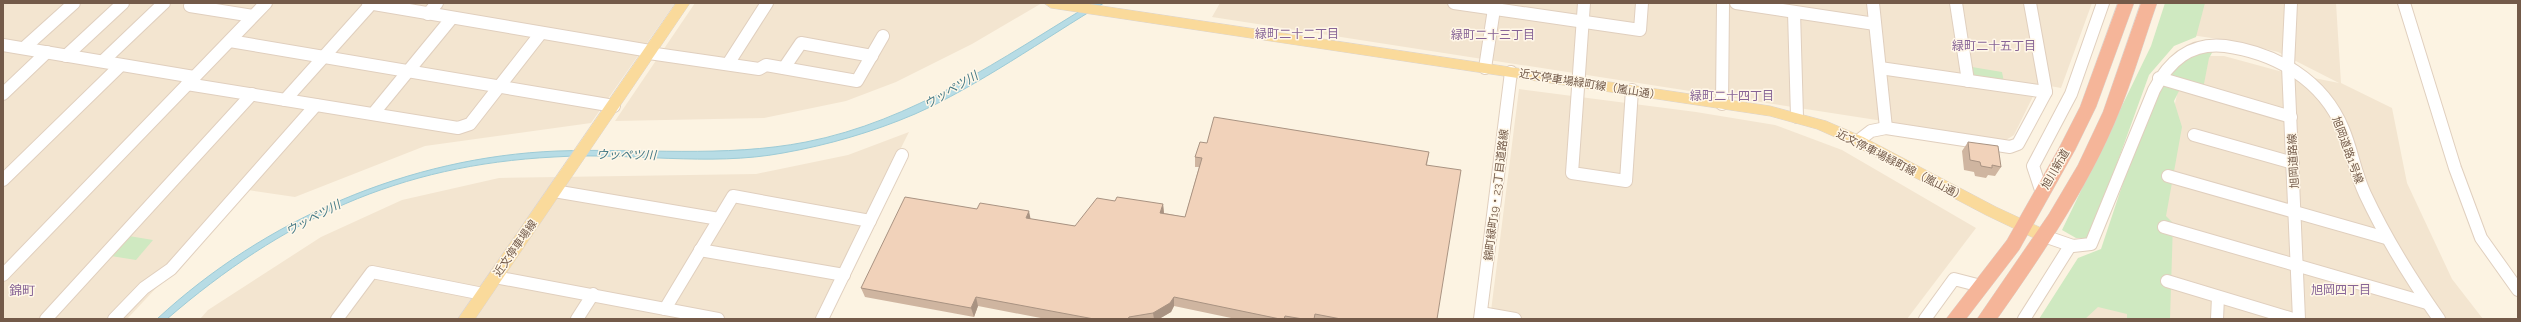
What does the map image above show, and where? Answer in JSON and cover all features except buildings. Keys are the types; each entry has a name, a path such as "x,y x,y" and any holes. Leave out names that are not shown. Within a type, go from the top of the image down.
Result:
{"highway":[{"name":"旭川新道","path":"1955,319 2013,245 2067,150 2088,107 2126,3"},
{"path":"1986,319 2044,236 2086,165 2111,112 2149,3"}],"main road":[{"path":"614,106 683,3"},
{"name":"近文停車場緑町線（嵐山通）","path":"1054,3 1632,90 1797,117 1858,141 2044,236"},
{"name":"近文停車場線","path":"466,319 614,106"}],"street":[{"path":"24,48 74,3"},
{"path":"66,56 123,3"},
{"path":"103,61 164,3"},
{"path":"3,275 266,3"},
{"path":"285,100 325,57 371,3 451,19 649,52 759,69 766,65 857,82 883,36"},
{"path":"428,14 437,3"},
{"path":"728,64 767,3"},
{"path":"1454,3 1494,9 1515,8 1583,22 1640,30 1642,3"},
{"path":"1584,3 1572,173 1626,181 1632,90"},
{"path":"1722,104 1723,3"},
{"path":"1736,3 1753,4 1794,12 1875,24"},
{"path":"1812,3 1813,14"},
{"path":"1873,3 1886,128"},
{"path":"1956,3 1968,81"},
{"path":"1858,141 1871,131 1886,128 2010,147 2018,144 2046,92 2030,3"},
{"path":"2042,193 2033,166 2071,94 2103,3"},
{"name":"旭岡道路線","path":"2291,3 2288,66 2296,214 2299,319"},
{"path":"2404,3 2455,168 2481,238 2518,290"},
{"path":"190,6 253,16"},
{"path":"1485,68 1494,9"},
{"path":"1794,12 1797,117"},
{"path":"373,114 451,19"},
{"path":"4,46 103,61 285,100 458,128 470,124 541,33"},
{"path":"230,41 614,106"},
{"path":"784,68 801,43 872,56"},
{"name":"旭岡道路1号線","path":"2044,236 2070,246 2082,247 2091,244 2159,78 2176,57 2187,51 2216,46 2252,51 2288,66 2306,78 2323,94 2340,120 2359,180 2386,238 2439,319"},
{"path":"3,94 47,52"},
{"path":"3,180 121,65"},
{"path":"1880,68 2046,92"},
{"name":"錦町緑町19・23丁目道路線","path":"1480,316 1511,72"},
{"path":"2159,78 2291,117"},
{"path":"46,319 252,94"},
{"path":"114,319 144,288 171,269 316,105"},
{"path":"2194,134 2293,163"},
{"path":"822,319 902,155"},
{"path":"2168,176 2296,214 2386,238"},
{"path":"554,191 719,219"},
{"path":"665,309 733,196 870,221"},
{"path":"2164,227 2428,303"},
{"path":"2024,319 2070,246"},
{"path":"700,250 844,275"},
{"path":"337,319 372,272 483,294"},
{"path":"495,277 593,294 718,319"},
{"path":"1924,319 1954,279 1981,286"},
{"path":"2167,281 2293,319"},
{"path":"577,319 593,294"},
{"path":"2218,296 2218,319"},
{"path":"1480,316 1515,319"}],"shaded area":[{"path":"3,3 675,3 591,123 425,146 295,197 248,190 127,319 3,319"},
{"path":"695,3 1042,3 972,44 896,82 846,101 764,118 615,121"},
{"path":"1220,3 2092,3 2061,88 2039,84 2014,135 2006,140 1212,17"},
{"path":"2198,3 2336,3 2341,83 2392,108 2407,183 2452,279 2483,319 2084,319 2138,260 2185,61 2201,56 2224,56 2279,71 2339,83 2278,52 2232,41 2191,35"},
{"path":"1519,89 1696,112 1775,125 1842,150 1976,228 1907,319 1490,319"},
{"path":"909,132 815,319 200,319 208,310 321,237 402,200 499,178 756,174 848,155"}],"green space":[{"path":"2165,3 2205,3 2196,37 2174,46 2149,75 2090,238 2076,238 2062,230 2151,46"},
{"path":"2216,46 2209,58 2203,89 2183,83 2174,101 2182,127 2166,216 2173,223 2170,319 2127,319 2127,314 2098,307 2085,319 2039,319 2078,258 2101,249 2154,90 2169,65"},
{"path":"1972,67 2002,72 2004,82 1979,78 1973,74"},
{"path":"129,236 153,240 136,260 111,256"}],"water":[{"name":"ウッペツ川","path":"1093,3 1104,3 1011,62 939,103 899,121 833,142 783,153 726,159 583,156 498,162 444,172 394,185 346,204 300,226 255,253 211,284 167,319 157,319 199,283 244,251 292,223 342,200 394,180 447,166 502,156 588,150 744,150 806,142 845,132 883,119 920,103 990,66"}],"district":[{"name":"緑町二十二丁目","path":"1297,34"},
{"name":"緑町二十三丁目","path":"1493,35"},
{"name":"緑町二十五丁目","path":"1994,46"},
{"name":"緑町二十四丁目","path":"1732,96"},
{"name":"錦町","path":"22,290"},
{"name":"旭岡四丁目","path":"2341,290"}]}
